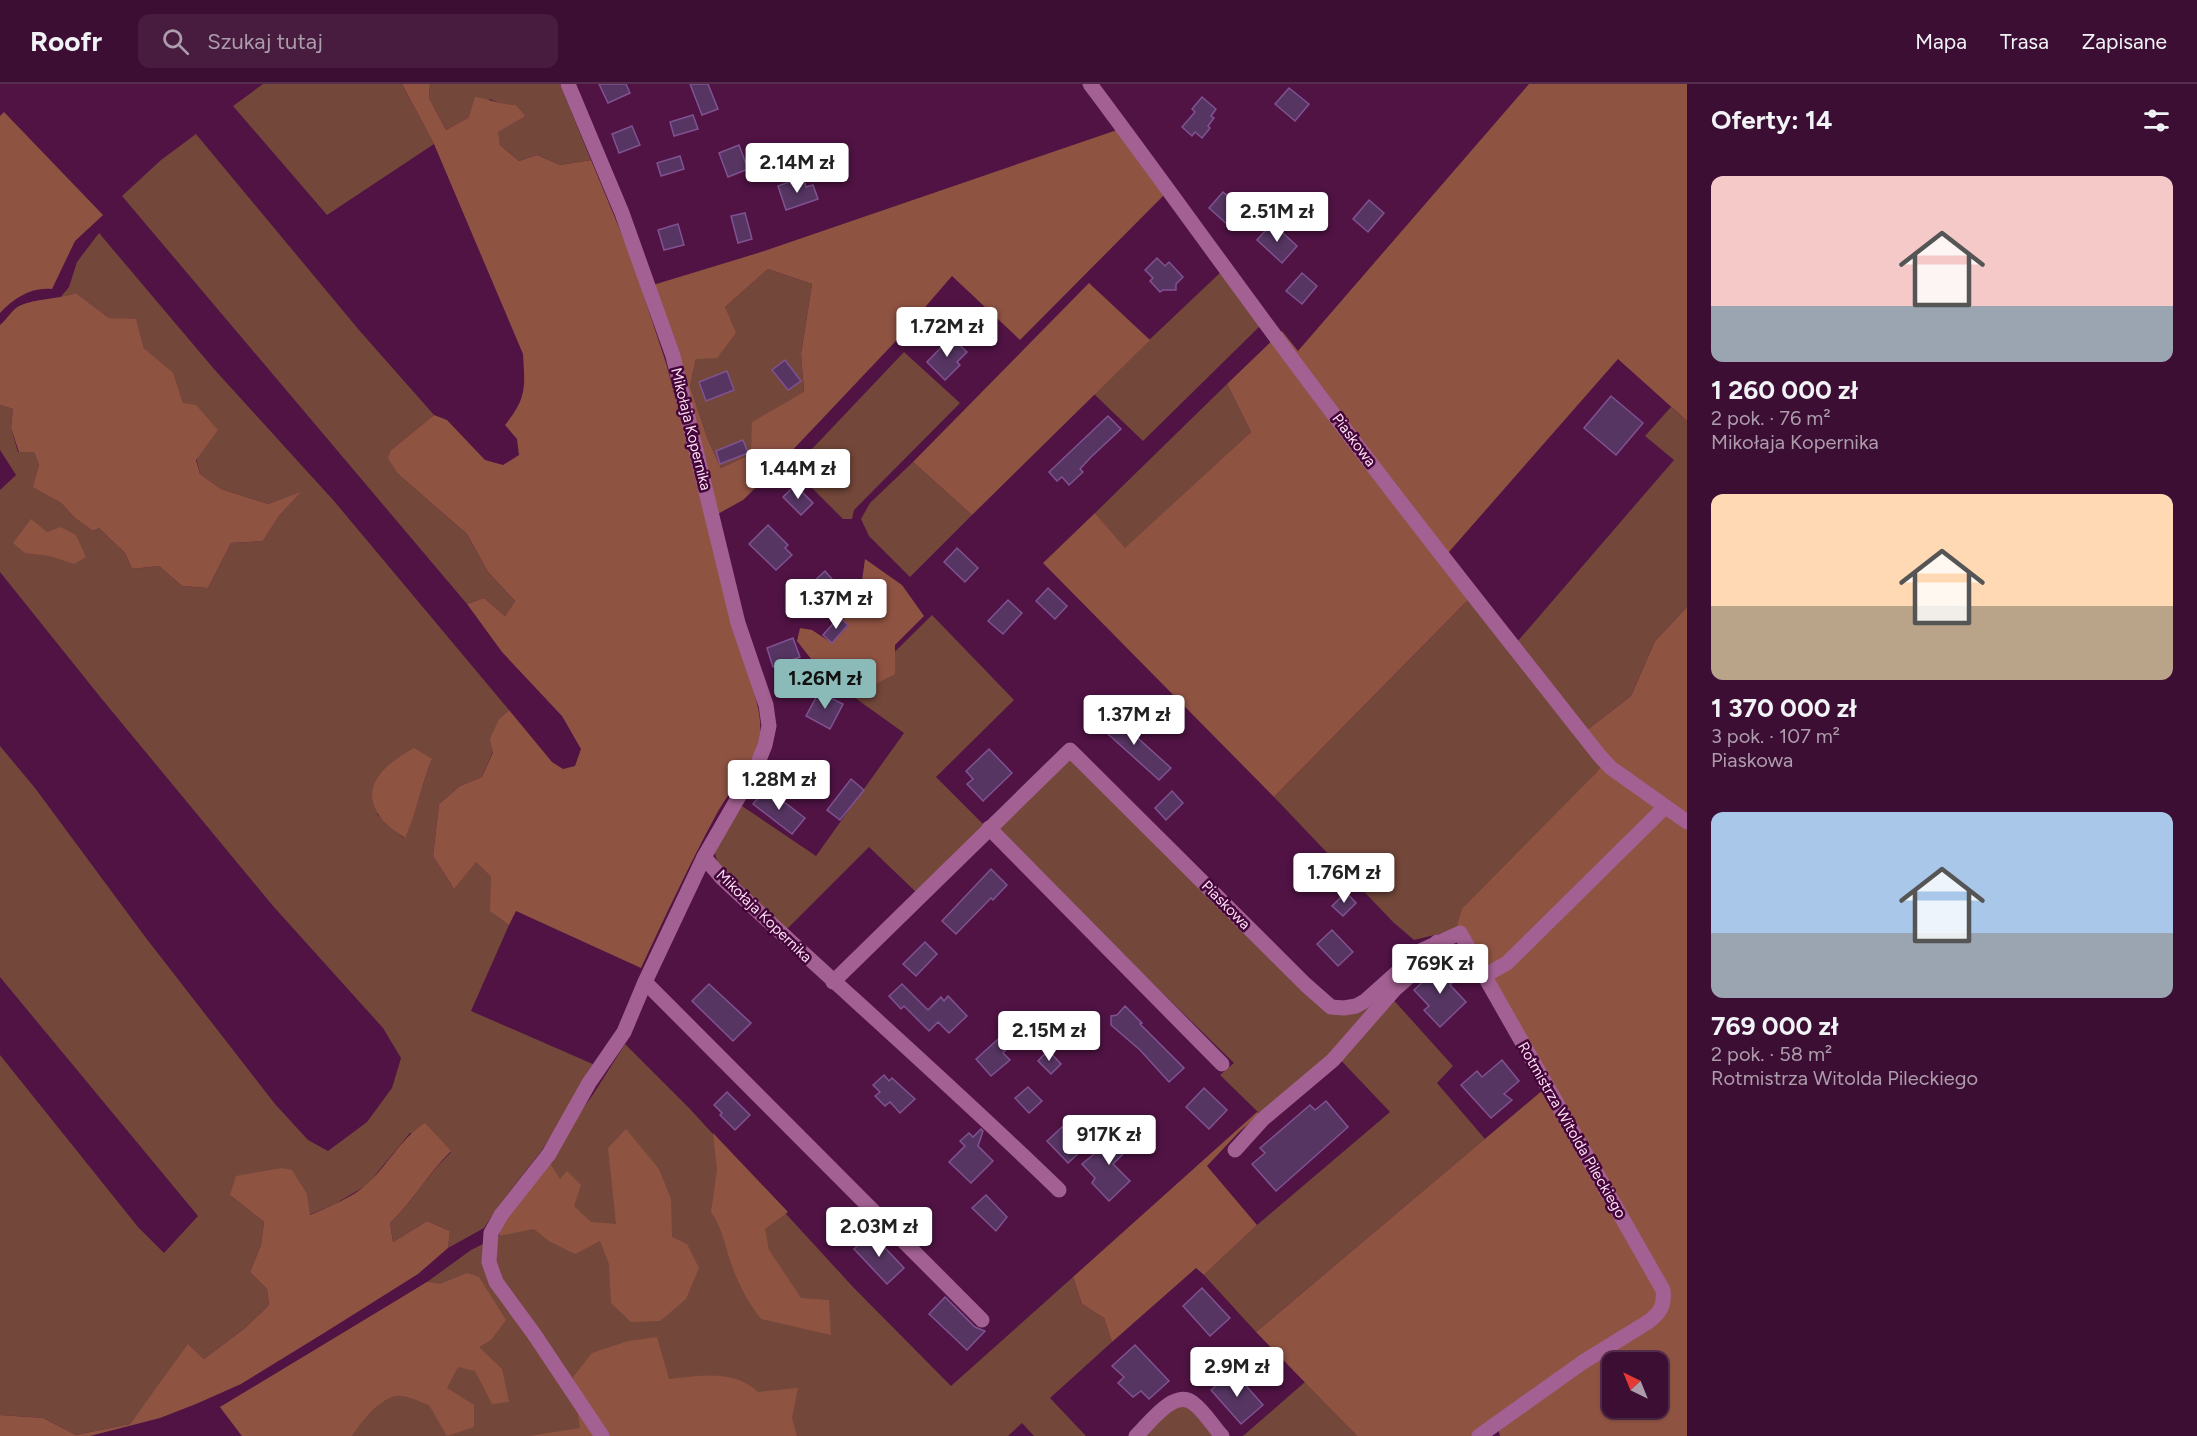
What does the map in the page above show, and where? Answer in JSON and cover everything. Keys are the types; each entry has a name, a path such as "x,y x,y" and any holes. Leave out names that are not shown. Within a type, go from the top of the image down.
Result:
{"street":[{"name":"Mikołaja Kopernika","path":"568,84 622,213 673,356 738,623 766,705 769,726 757,765 704,856 722,878 912,1054 968,1101 1059,1190"},
{"name":"Piaskowa","path":"1090,84 1179,202 1267,326 1445,560 1599,755 1633,784 1687,822"},
{"name":"Piaskowa","path":"989,828 1070,750 1306,985 1331,1006 1344,1008 1356,1006 1365,1001 1414,956 1437,942"},
{"path":"1484,976 1507,963 1665,807"},
{"path":"833,981 989,828 1222,1064"},
{"path":"602,1436 534,1334 496,1282 489,1262 489,1250 492,1233 501,1215 549,1154 589,1083 613,1050 633,1013 645,982 704,856"},
{"name":"Rotmistrza Witolda Pileckiego","path":"1437,942 1460,933 1663,1290 1664,1298 1658,1315 1583,1362 1479,1436"},
{"path":"1235,1150 1263,1119 1343,1049 1395,988 1427,961 1434,952 1437,942"},
{"path":"645,982 982,1320"},
{"path":"1136,1436 1168,1405 1185,1399 1193,1403 1222,1436"}],"shaded area":[{"path":"263,84 402,84 434,144 327,215 233,106"},
{"path":"402,84 430,84 429,98 446,130 469,117 475,97 516,105 526,116 498,132 500,145 519,161 537,155 560,165 591,160 630,254 666,363 751,679 758,707 760,734 753,756 706,834 641,968 516,911 509,925 490,911 491,877 476,862 454,889 433,856 439,804 460,786 482,777 493,752 490,739 499,719 509,710 552,762 563,769 575,766 581,749 562,716 502,652 467,604 484,598 505,616 515,601 488,572 467,534 398,474 388,458 391,450 434,415 447,420 485,460 503,465 519,455 517,439 505,425 521,399 524,384 523,354 434,144"},
{"path":"430,84 560,84 591,160 560,165 537,155 519,161 500,145 497,132 526,116 516,105 502,105 490,99 469,117 446,130 429,98"},
{"path":"1529,84 1687,84 1687,421 1618,359 1441,561 1470,598 1274,797 1043,563 1095,513 1125,548 1251,432 1227,384 1282,331 1298,351"},
{"path":"4,112 103,215 75,241 52,289 37,290 23,295 0,313 0,116"},
{"path":"1117,130 1166,193 1020,340 952,276 894,343 770,474 743,500 716,515 653,285 758,253","holes":["768,269 812,284 801,354 804,392 752,422 751,454 721,468 708,440 690,386 696,359 717,358 736,333 725,307"]},
{"path":"196,134 359,330 434,415 391,450 398,474 467,534 488,572 515,601 505,616 484,598 467,604 122,196 161,160"},
{"path":"99,233 214,369 334,501 509,710 499,719 493,751 482,777 460,786 439,804 433,856 454,889 475,861 491,877 491,911 509,925 471,1011 595,1065 542,1150 484,1228 448,1248 450,1231 427,1221 393,1242 390,1223 451,1152 410,1133 367,1185 335,1204 309,1215 307,1194 230,1195 264,1222 261,1245 250,1272 267,1289 269,1305 245,1328 204,1359 189,1345 130,1424 76,1435 43,1418 0,1415 0,1055 138,1227 164,1253 198,1216 0,977 0,746 35,788 146,938 275,1104 308,1140 328,1151 367,1122 392,1088 401,1058 383,1028 273,906 0,572 0,490 16,475 0,450 0,405 13,409 11,428 18,452 34,452 39,465 34,487 61,503 75,518 93,531 99,528 125,553 132,569 159,566 182,586 208,588 231,543 263,541 279,516 300,493 268,504 221,489 200,474 183,403 172,373 144,348 136,320 109,318 76,293 59,299 69,287 77,262","holes":["432,759 412,818 404,838 377,814"]},
{"path":"768,269 812,284 801,354 804,393 751,454 721,468 708,440 690,386 696,359 725,307"},
{"path":"1221,272 1260,326 1143,441 1093,393"},
{"path":"1089,283 1150,340 972,515 913,462"},
{"path":"76,293 109,318 136,319 144,348 173,373 183,403 196,405 218,430 196,460 200,474 221,489 268,504 301,492 279,516 263,541 231,543 208,588 182,586 159,566 132,569 125,553 99,528 93,531 75,518 61,503 33,487 39,465 34,452 19,452 11,428 13,409 0,405 0,325 16,308 22,305"},
{"path":"904,352 960,403 854,510 852,519 843,519 793,469"},
{"path":"1227,384 1251,432 1125,549 1095,513"},
{"path":"1671,407 1687,421 1687,607 1655,641 1631,696 1587,730 1517,642 1674,460 1645,436"},
{"path":"913,462 972,515 910,577 869,536 861,519 870,503"},
{"path":"31,519 47,532 61,527 76,535 86,557 74,564 50,556 25,553 13,543"},
{"path":"865,559 902,585 924,616 895,645 895,674 864,690 834,671 815,664 797,641 800,628 812,630 832,643 848,626 839,612 858,609"},
{"path":"1470,598 1602,766 1459,929 1414,940 1393,922 1274,797"},
{"path":"1687,607 1687,1436 1500,1436 1496,1419 1472,1436 1357,1436 1256,1332 1550,1084 1457,926 1462,909 1608,758 1587,730 1631,696 1655,641"},
{"path":"932,615 1014,700 936,777 984,825 917,893 869,847 785,931 719,866 714,851 742,806 816,856 904,733 851,695"},
{"path":"414,748 432,759 405,838 390,827 377,812 372,791 380,774 396,759"},
{"path":"1070,757 1325,1010 1358,1013 1417,958 1458,937 1390,996 1453,1066 1437,1083 1485,1139 1256,1332 1204,1275 1257,1225 1390,1112 1334,1053 1260,1114 1220,1075 1234,1063 997,831"},
{"path":"625,1044 690,1109 853,1287 951,1386 1073,1277 1082,1304 1104,1318 1112,1342 1050,1398 1086,1436 1034,1436 1022,1423 1008,1436 242,1436 220,1407 243,1397 427,1282 471,1250 499,1236 504,1219 594,1093"},
{"path":"1257,1112 1260,1114 1239,1132 1207,1166 1257,1225 1204,1275 1196,1268 1112,1342 1104,1318 1082,1304 1073,1277"},
{"path":"425,1123 451,1151 390,1223 393,1242 427,1221 450,1231 448,1248 418,1274 241,1384 160,1418 90,1436 0,1436 0,1415 43,1418 76,1435 130,1424 188,1344 204,1359 245,1328 269,1305 267,1289 250,1272 261,1245 264,1222 230,1195 236,1176 282,1168 292,1170 307,1194 310,1215 340,1202 361,1189 401,1144"},
{"path":"626,1129 659,1169 671,1199 672,1237 687,1244 699,1268 686,1299 660,1321 631,1322 611,1303 609,1264 600,1241 575,1254 549,1241 534,1229 499,1236 504,1219 549,1162 560,1179 567,1171 581,1185 574,1206 591,1222 616,1224 608,1148"},
{"path":"713,1133 788,1212 765,1229 769,1250 801,1298 829,1300 831,1335 761,1319 747,1298 739,1284 720,1229 711,1212 717,1170"},
{"path":"467,1273 479,1277 506,1320 491,1340 479,1347 502,1369 509,1402 492,1404 475,1371 458,1367 447,1388 474,1405 474,1427 447,1436 429,1405 412,1398 395,1396 373,1410 352,1436 242,1436 220,1407 427,1282 440,1284"},
{"path":"657,1337 669,1379 727,1377 738,1380 758,1392 798,1388 792,1418 797,1436 529,1436 580,1428 573,1377 592,1353 628,1341"},
{"path":"1305,1382 1357,1436 1243,1436"},
{"path":"1181,1406 1188,1407 1215,1436 1143,1436 1173,1409"}],"building":[{"path":"599,84 626,84 630,93 608,103"},
{"path":"690,84 708,84 718,109 702,115"},
{"path":"1289,88 1309,104 1295,121 1275,104"},
{"path":"1202,97 1216,109 1211,116 1214,118 1208,126 1210,128 1202,138 1195,132 1192,136 1182,127 1195,112 1192,109"},
{"path":"693,115 698,129 674,136 670,122"},
{"path":"632,126 640,145 619,153 612,134"},
{"path":"739,145 748,169 728,177 719,153"},
{"path":"680,156 684,169 661,176 657,163"},
{"path":"803,177 806,187 813,185 818,199 786,210 778,186"},
{"path":"1223,192 1243,209 1228,225 1209,208"},
{"path":"1369,200 1384,213 1368,232 1353,219"},
{"path":"745,213 752,239 738,243 731,216"},
{"path":"1272,223 1297,246 1282,263 1257,240"},
{"path":"678,224 684,245 664,250 658,230"},
{"path":"1157,258 1165,266 1169,262 1183,277 1176,284 1176,290 1160,292 1150,281 1153,278 1145,270"},
{"path":"1302,273 1317,286 1302,304 1286,291"},
{"path":"951,337 967,352 957,362 960,365 945,380 927,362"},
{"path":"785,360 801,381 788,390 772,370"},
{"path":"727,371 734,390 706,401 699,382"},
{"path":"1611,396 1643,423 1616,455 1584,428"},
{"path":"1108,416 1121,429 1091,457 1080,469 1083,472 1069,485 1062,477 1057,481 1049,472"},
{"path":"743,440 748,453 720,464 716,451"},
{"path":"795,485 813,503 801,515 783,497"},
{"path":"768,525 788,545 785,548 792,555 776,570 749,544"},
{"path":"957,548 978,568 965,582 944,562"},
{"path":"825,571 844,593 831,604 813,582"},
{"path":"877,580 886,591 871,603 863,593"},
{"path":"1048,588 1067,606 1055,619 1036,601"},
{"path":"1008,600 1022,613 1003,634 988,621"},
{"path":"839,617 848,625 832,643 823,635"},
{"path":"793,638 800,657 773,667 767,648"},
{"path":"819,692 843,704 830,729 806,716"},
{"path":"1110,713 1171,768 1159,780 1098,725"},
{"path":"989,749 1012,773 983,801 967,784 973,779 966,771"},
{"path":"851,779 864,790 840,820 827,810"},
{"path":"766,788 805,818 792,834 753,804"},
{"path":"1172,791 1183,803 1166,820 1155,808"},
{"path":"991,869 1007,885 956,934 942,921"},
{"path":"1346,892 1356,903 1343,916 1332,906"},
{"path":"1332,930 1353,952 1338,966 1317,944"},
{"path":"925,942 937,954 916,976 903,964"},
{"path":"1443,963 1457,978 1450,985 1466,1002 1440,1027 1424,1010 1429,1006 1414,990"},
{"path":"709,984 751,1023 733,1041 692,1001"},
{"path":"902,984 928,1010 941,997 944,1001 948,996 967,1016 949,1033 938,1022 929,1031 904,1006 901,1009 889,996"},
{"path":"1125,1006 1184,1068 1169,1082 1140,1050 1111,1025 1111,1016 1117,1015"},
{"path":"1014,1016 1027,1027 1003,1053 1010,1060 991,1076 976,1059 1006,1032 1003,1028"},
{"path":"1048,1050 1061,1064 1051,1074 1038,1061"},
{"path":"1502,1060 1519,1081 1504,1094 1512,1100 1491,1118 1461,1085 1477,1071 1482,1077"},
{"path":"884,1075 889,1081 892,1078 915,1099 900,1113 890,1102 885,1106 875,1096 880,1092 873,1085"},
{"path":"1028,1087 1042,1101 1029,1113 1015,1098"},
{"path":"1204,1088 1227,1110 1209,1129 1186,1107"},
{"path":"727,1092 750,1115 735,1130 720,1115 722,1113 714,1105"},
{"path":"1326,1101 1348,1127 1276,1191 1252,1164 1265,1153 1260,1148 1310,1105 1315,1110"},
{"path":"1062,1127 1083,1149 1068,1163 1047,1141"},
{"path":"981,1129 983,1131 978,1146 993,1161 971,1183 949,1162 965,1146 960,1141 969,1133 973,1137"},
{"path":"1123,1130 1135,1142 1113,1164 1130,1181 1109,1201 1092,1183 1095,1178 1082,1164"},
{"path":"986,1195 1007,1217 996,1231 972,1208"},
{"path":"871,1233 904,1268 887,1284 854,1249"},
{"path":"1202,1288 1230,1318 1210,1336 1183,1306"},
{"path":"945,1297 975,1327 985,1331 967,1350 929,1314"},
{"path":"1135,1345 1169,1381 1149,1399 1141,1391 1133,1397 1118,1383 1124,1377 1112,1366"},
{"path":"1233,1371 1263,1405 1241,1424 1211,1390"}]}
